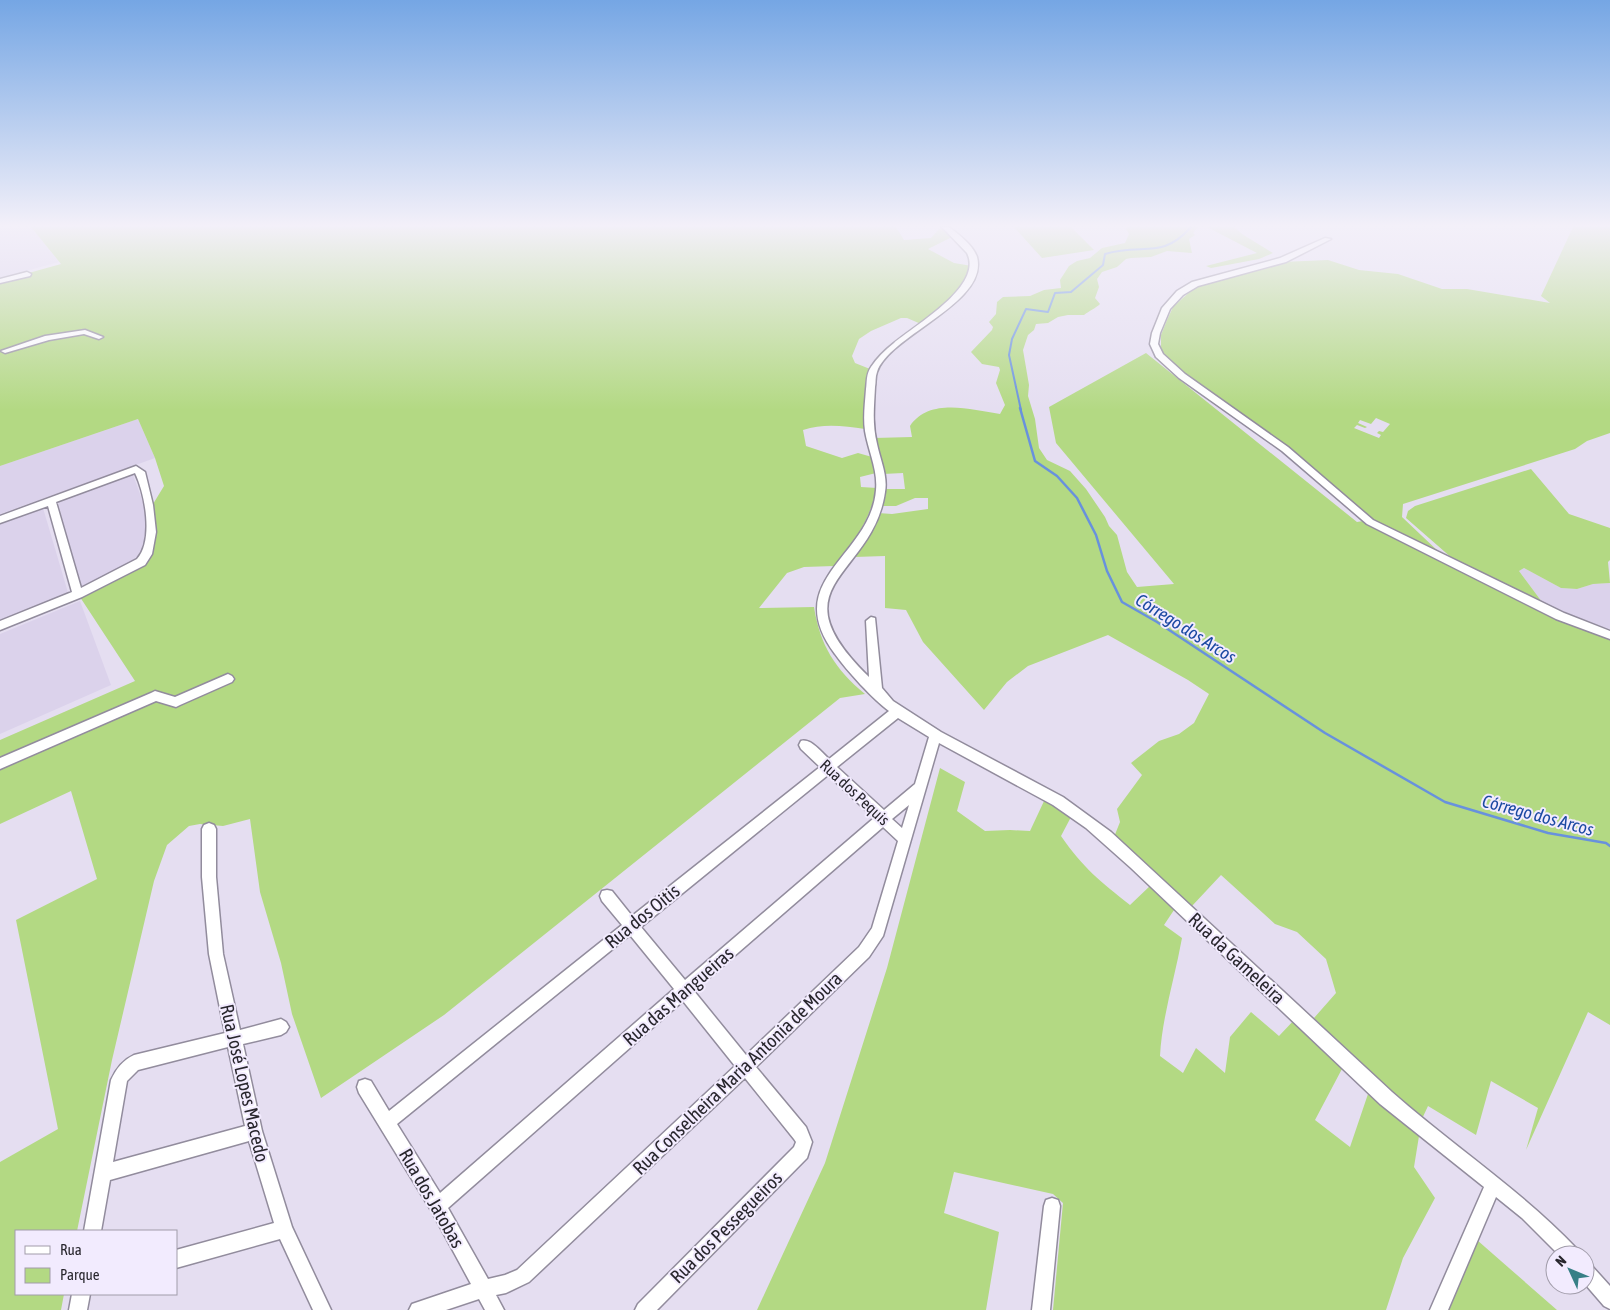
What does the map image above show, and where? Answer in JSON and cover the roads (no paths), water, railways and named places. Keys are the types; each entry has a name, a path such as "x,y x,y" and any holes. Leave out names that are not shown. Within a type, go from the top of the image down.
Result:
{"street":[{"name":"Rua da Gameleira","path":"962,288 949,305 890,348 880,358 873,370 869,402 870,429 881,489 875,513 868,529 831,580 824,597 821,612 830,636 841,654 898,711 1057,801 1100,831 1387,1099 1494,1183 1562,1245"},
{"path":"1188,288 1180,293 1166,308 1156,333 1154,344 1159,355 1182,376 1285,449 1370,522 1572,622 1610,635"},
{"path":"0,340 3,353 48,338 85,332 99,337"},
{"path":"0,520 136,469 140,472 150,504 151,542 146,559 78,594 0,626"},
{"path":"51,501 78,594"},
{"path":"871,621 879,694"},
{"path":"0,764 155,696 176,702 228,679"},
{"name":"Rua dos Oitis","path":"387,1122 898,711"},
{"name":"Rua Conselheira Maria Antonia de Moura","path":"418,1310 483,1289 506,1284 524,1276 746,1066 872,942 878,931 936,734"},
{"name":"Rua dos Pequis","path":"805,745 904,838"},
{"name":"Rua das Mangueiras","path":"438,1206 684,990 919,788"},
{"name":"Rua José Lopes Macedo","path":"209,829 209,877 216,954 254,1131 284,1229 322,1310"},
{"path":"607,896 746,1066"},
{"path":"93,1230 119,1080 122,1074 134,1063 281,1027"},
{"name":"Rua dos Pessegueiros","path":"644,1310 801,1152 804,1142 800,1133 746,1066"},
{"name":"Rua dos Jatobas","path":"365,1087 438,1206 495,1310"},
{"path":"104,1173 254,1131"},
{"path":"1438,1309 1494,1183"},
{"path":"1041,1310 1052,1206"},
{"path":"178,1258 284,1229"},
{"path":"1595,1283 1610,1300"},
{"path":"78,1310 81,1295"}],"waterway":[{"name":"Córrego dos Arcos","path":"1021,410 1009,355 1012,339 1026,309 1048,312 1055,293 1071,292 1076,288"},
{"name":"Córrego dos Arcos","path":"1020,408 1035,461 1057,476 1077,498 1096,535 1107,571 1122,602 1157,622 1325,733 1445,802 1548,833 1606,843 1610,846"}]}
